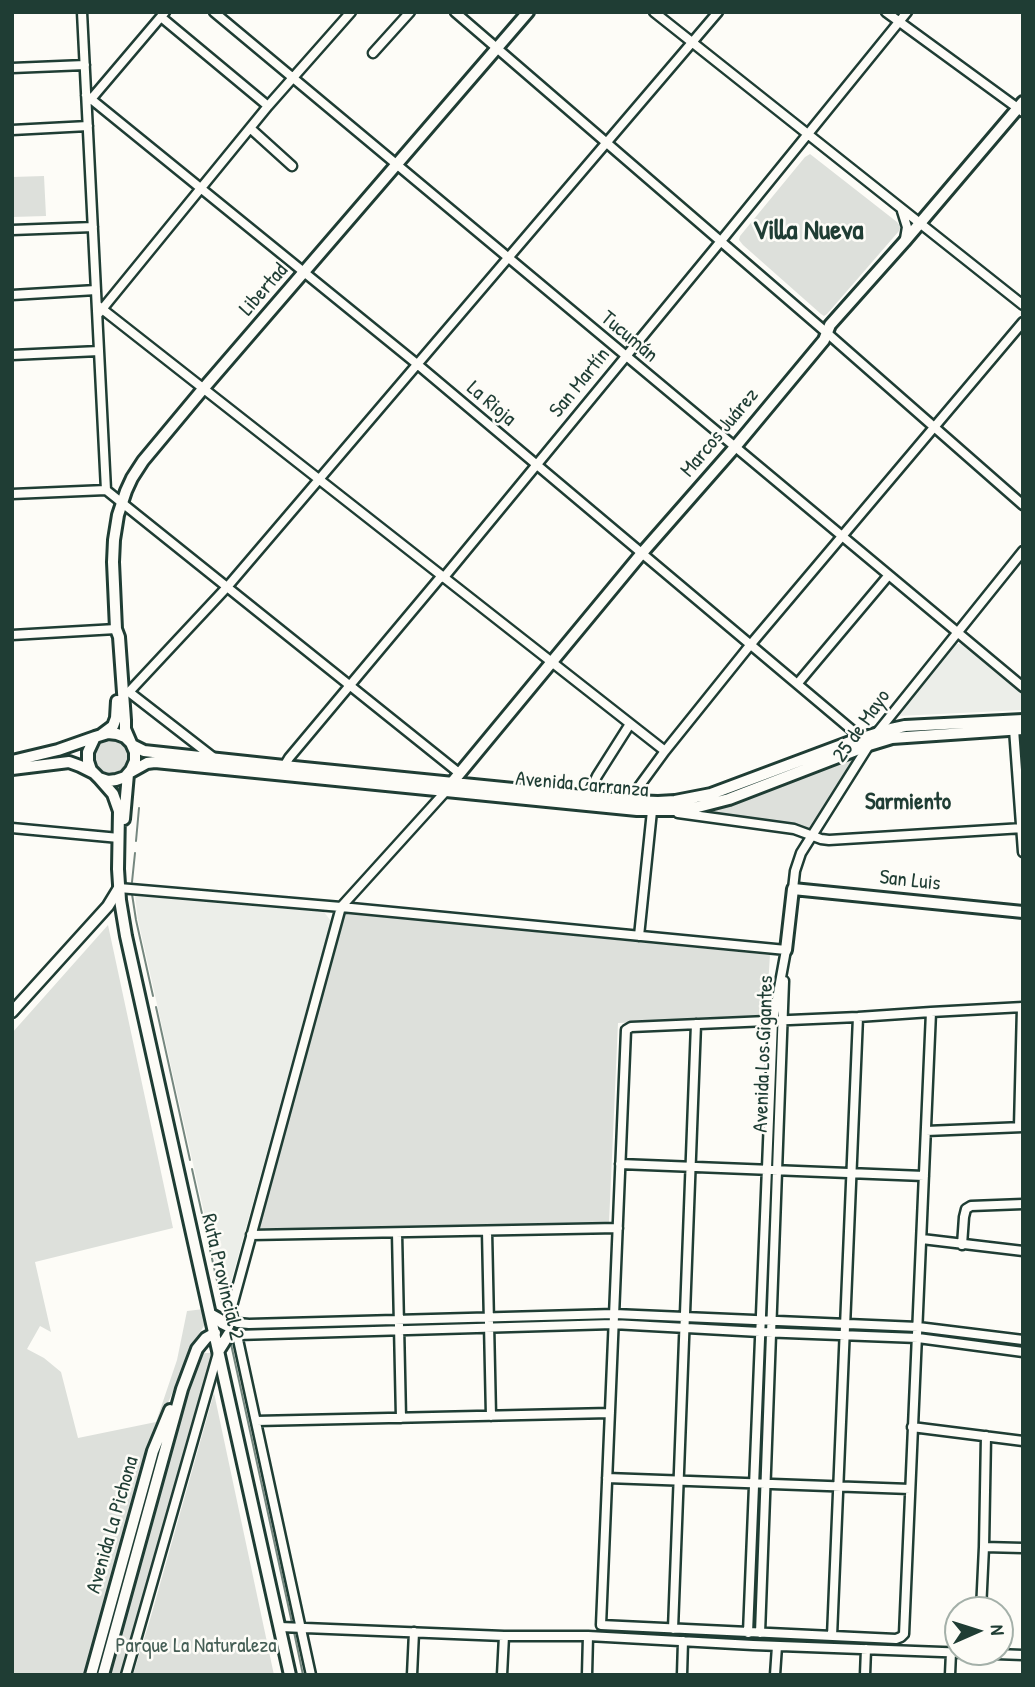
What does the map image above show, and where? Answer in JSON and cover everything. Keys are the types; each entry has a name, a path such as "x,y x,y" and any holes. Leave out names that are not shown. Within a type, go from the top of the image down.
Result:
{"main road":[{"name":"Libertad","path":"98,737 113,726 117,710 114,638 115,529 126,491 137,469 528,12"},
{"name":"Marcos Juárez","path":"449,787 642,553 824,340 830,326 1021,107"},
{"name":"Libertad","path":"116,629 126,692 125,729 132,744"},
{"name":"Avenida Carranza","path":"449,787 587,797 657,811 679,810 715,803 866,741 877,733 905,726 1023,720"},
{"name":"Avenida Carranza","path":"129,774 147,763 155,762 282,770 635,806 711,794 866,741 1018,729"},
{"path":"12,761 58,750 108,733 125,737 132,744 135,761 125,789 119,888"},
{"path":"98,737 90,747 89,765 113,794 117,803 120,825 119,888"},
{"name":"Avenida Carranza","path":"132,744 144,751 214,758 282,770"},
{"path":"12,769 69,762 108,781 129,774"},
{"name":"Ruta Provincial 2","path":"119,888 133,969 290,1675"},
{"name":"San Luis","path":"793,889 1023,912"},
{"name":"25 de Mayo","path":"786,950 793,889"},
{"path":"211,1314 233,1328 219,1350"},
{"name":"Avenida La Pichona","path":"103,1675 182,1389 197,1349 206,1338 215,1333"},
{"name":"Avenida La Pichona","path":"91,1675 153,1451 167,1416 182,1389"}],"street":[{"path":"82,12 89,96 88,126 106,490"},
{"name":"Tucumán","path":"214,12 1023,687"},
{"path":"99,310 268,106 351,12"},
{"path":"373,53 410,12"},
{"path":"455,12 1023,505"},
{"path":"654,12 1023,305"},
{"path":"214,758 126,692 228,586 718,12"},
{"path":"886,12 1021,107"},
{"name":"San Martín","path":"282,770 289,758 536,465 906,12"},
{"path":"89,96 163,15 268,106"},
{"path":"12,68 85,65"},
{"name":"La Rioja","path":"89,96 417,365 866,741"},
{"path":"12,130 88,126"},
{"path":"250,128 292,166"},
{"path":"900,208 908,227 904,242"},
{"path":"12,230 93,227"},
{"path":"12,295 96,290"},
{"path":"99,310 665,751"},
{"path":"635,806 635,792 665,751 751,644 1023,322"},
{"path":"12,355 99,351"},
{"path":"12,494 106,490 459,773"},
{"name":"25 de Mayo","path":"877,733 1023,551"},
{"path":"799,684 888,576"},
{"path":"12,635 116,629"},
{"path":"587,797 630,724"},
{"path":"1018,729 1023,852"},
{"name":"25 de Mayo","path":"793,889 801,853 866,741"},
{"path":"311,1675 231,1310 341,907 449,787"},
{"path":"639,936 657,811 794,829 828,840 1022,828"},
{"path":"12,828 119,838"},
{"path":"12,1012 108,906 119,888 786,950"},
{"name":"Avenida Los Gigantes","path":"754,1633 754,1484 766,1170 786,950"},
{"path":"926,1131 1021,1127 1022,1007 631,1027 626,1030 601,1625 896,1639 901,1637 905,1630 931,1012"},
{"path":"832,1636 858,1017"},
{"name":"Avenida Los Gigantes","path":"754,1633 765,1485 777,1171 778,1020"},
{"path":"673,1629 696,1024"},
{"path":"620,1164 924,1176"},
{"path":"962,1245 966,1209 971,1206 1023,1204"},
{"path":"251,1236 618,1228"},
{"path":"487,1231 491,1416"},
{"path":"397,1233 401,1418"},
{"path":"922,1239 1023,1251"},
{"path":"233,1328 249,1324 614,1314 918,1327 1023,1340"},
{"path":"233,1328 399,1331 613,1324 918,1338 1023,1352"},
{"path":"126,1675 219,1350"},
{"path":"256,1421 610,1413"},
{"path":"912,1427 1023,1441"},
{"path":"982,1596 986,1436"},
{"path":"607,1478 910,1489"},
{"path":"984,1547 1023,1548"},
{"path":"280,1627 505,1636 588,1636 944,1652"},
{"path":"412,1675 414,1632"},
{"path":"753,1645 754,1633"},
{"path":"502,1675 505,1636"},
{"path":"587,1675 588,1636"},
{"path":"682,1675 683,1641"},
{"path":"775,1675 777,1646"},
{"path":"865,1675 866,1649"}],"shaded area":[{"path":"956,644 963,644 1023,693 1023,710 897,716"},
{"path":"135,896 324,912 331,921 224,1301 138,920"}],"green space":[{"path":"810,154 901,227 824,316 739,240"},
{"path":"44,176 46,216 12,217 12,177"},
{"path":"111,739 123,744 128,756 123,768 111,773 99,768 94,756 99,744"},
{"path":"859,754 814,827 710,812 711,809"},
{"path":"343,913 770,955 766,1017 618,1023 609,1223 257,1232"},
{"path":"108,925 173,1228 35,1262 51,1332 40,1326 27,1349 61,1372 78,1438 156,1422 177,1360 187,1311 204,1309 205,1324 192,1346 157,1429 87,1675 12,1675 12,1033"},
{"path":"204,1353 211,1353 213,1357 122,1675 106,1675 169,1447"},
{"name":"Parque La Naturaleza","path":"214,1393 274,1675 133,1675 151,1616"}],"waterway":[{"path":"136,841 139,808"},
{"path":"132,882 135,853"},
{"path":"132,894 153,996"},
{"path":"353,904 631,931"},
{"path":"156,1007 190,1160"},
{"path":"192,1169 224,1312"},
{"path":"231,1344 292,1623"},
{"path":"294,1632 303,1675"}],"district":[{"name":"Villa Nueva","path":"808,232"},
{"name":"Sarmiento","path":"908,803"}]}
